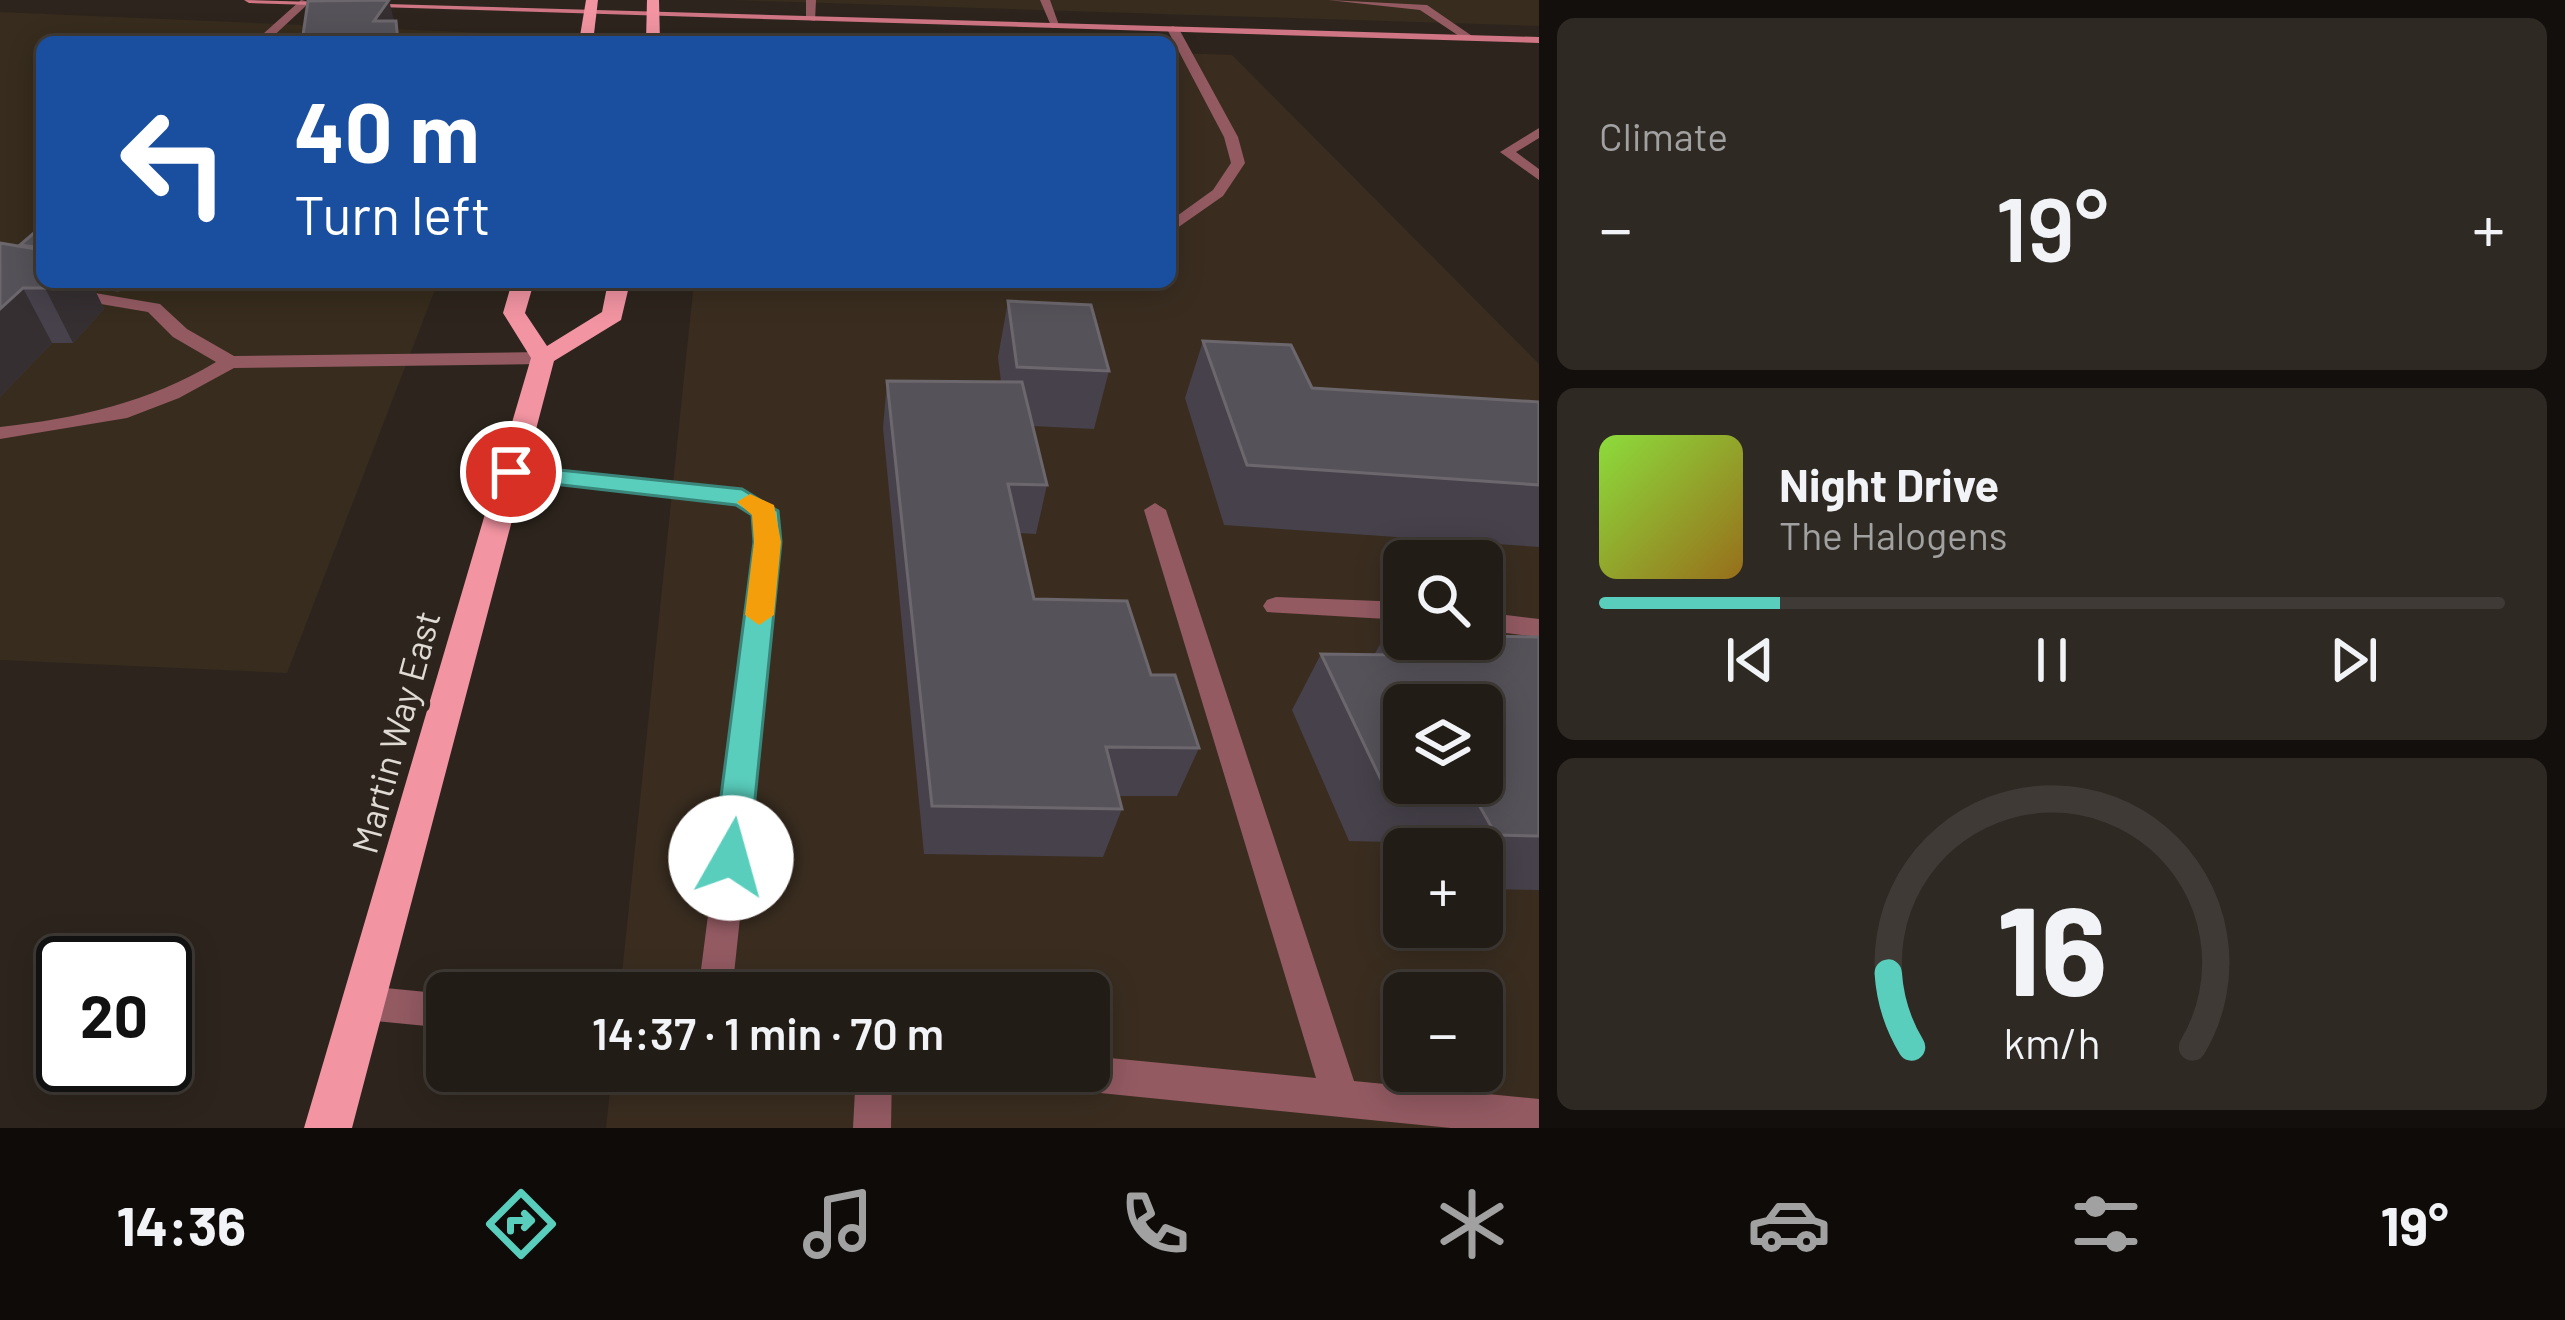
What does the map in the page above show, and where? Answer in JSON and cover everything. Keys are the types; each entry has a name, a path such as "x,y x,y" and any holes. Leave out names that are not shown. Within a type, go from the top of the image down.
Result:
{"main road":[{"path":"249,0 653,7 811,19 1539,40"},
{"path":"587,36 592,6"},
{"path":"521,288 514,313 542,358 614,315 619,288"},
{"name":"Martin Way East","path":"328,1128 542,358"}],"street":[{"path":"811,19 812,0"},
{"path":"1045,0 1056,26"},
{"path":"1333,0 1423,7 1469,38"},
{"path":"265,36 305,2"},
{"path":"1173,29 1176,36"},
{"path":"1176,37 1192,80 1231,137 1238,163 1218,193 1176,224"},
{"path":"1539,132 1507,152 1539,176"},
{"path":"0,282 154,308 180,333 230,362 542,358"},
{"path":"0,433 126,415 174,397 230,362"},
{"path":"511,472 742,497 765,511 768,542 718,972"},
{"path":"1155,510 1341,1098"},
{"path":"1276,606 1383,610"},
{"path":"1503,624 1539,628"},
{"path":"364,1003 426,1009"},
{"path":"1110,1076 1539,1118"},
{"path":"872,1128 873,1092"}],"shaded area":[{"path":"731,0 1539,0 1539,26"},
{"path":"0,12 516,36 36,36 36,288 436,288 287,673 0,660"},
{"path":"1176,53 1232,55 1539,364 1539,1128 606,1128 610,1092 1110,1092 1110,972 622,972 693,288 1176,288"}],"building":[{"path":"389,0 374,21 396,21 397,36 303,36 308,1"},
{"path":"36,231 36,247 20,245"},
{"path":"0,243 36,249 36,288 23,288 0,309"},
{"path":"1008,301 1091,305 1109,371 1017,367"},
{"path":"1203,341 1291,345 1312,388 1539,402 1539,485 1247,465"},
{"path":"887,381 1022,382 1047,485 1008,484 1034,599 1127,601 1151,675 1175,675 1199,748 1106,747 1122,809 932,806"},
{"path":"1503,636 1539,637 1539,836 1503,835 1503,828 1492,828 1478,804 1503,804 1503,684 1383,684 1383,784 1321,654 1383,655 1383,660 1503,660"}],"slow traffic":[{"path":"750,502 765,511 768,542 759,615"}],"route":[{"path":"511,472 742,497 765,511 768,542 731,858"}]}
